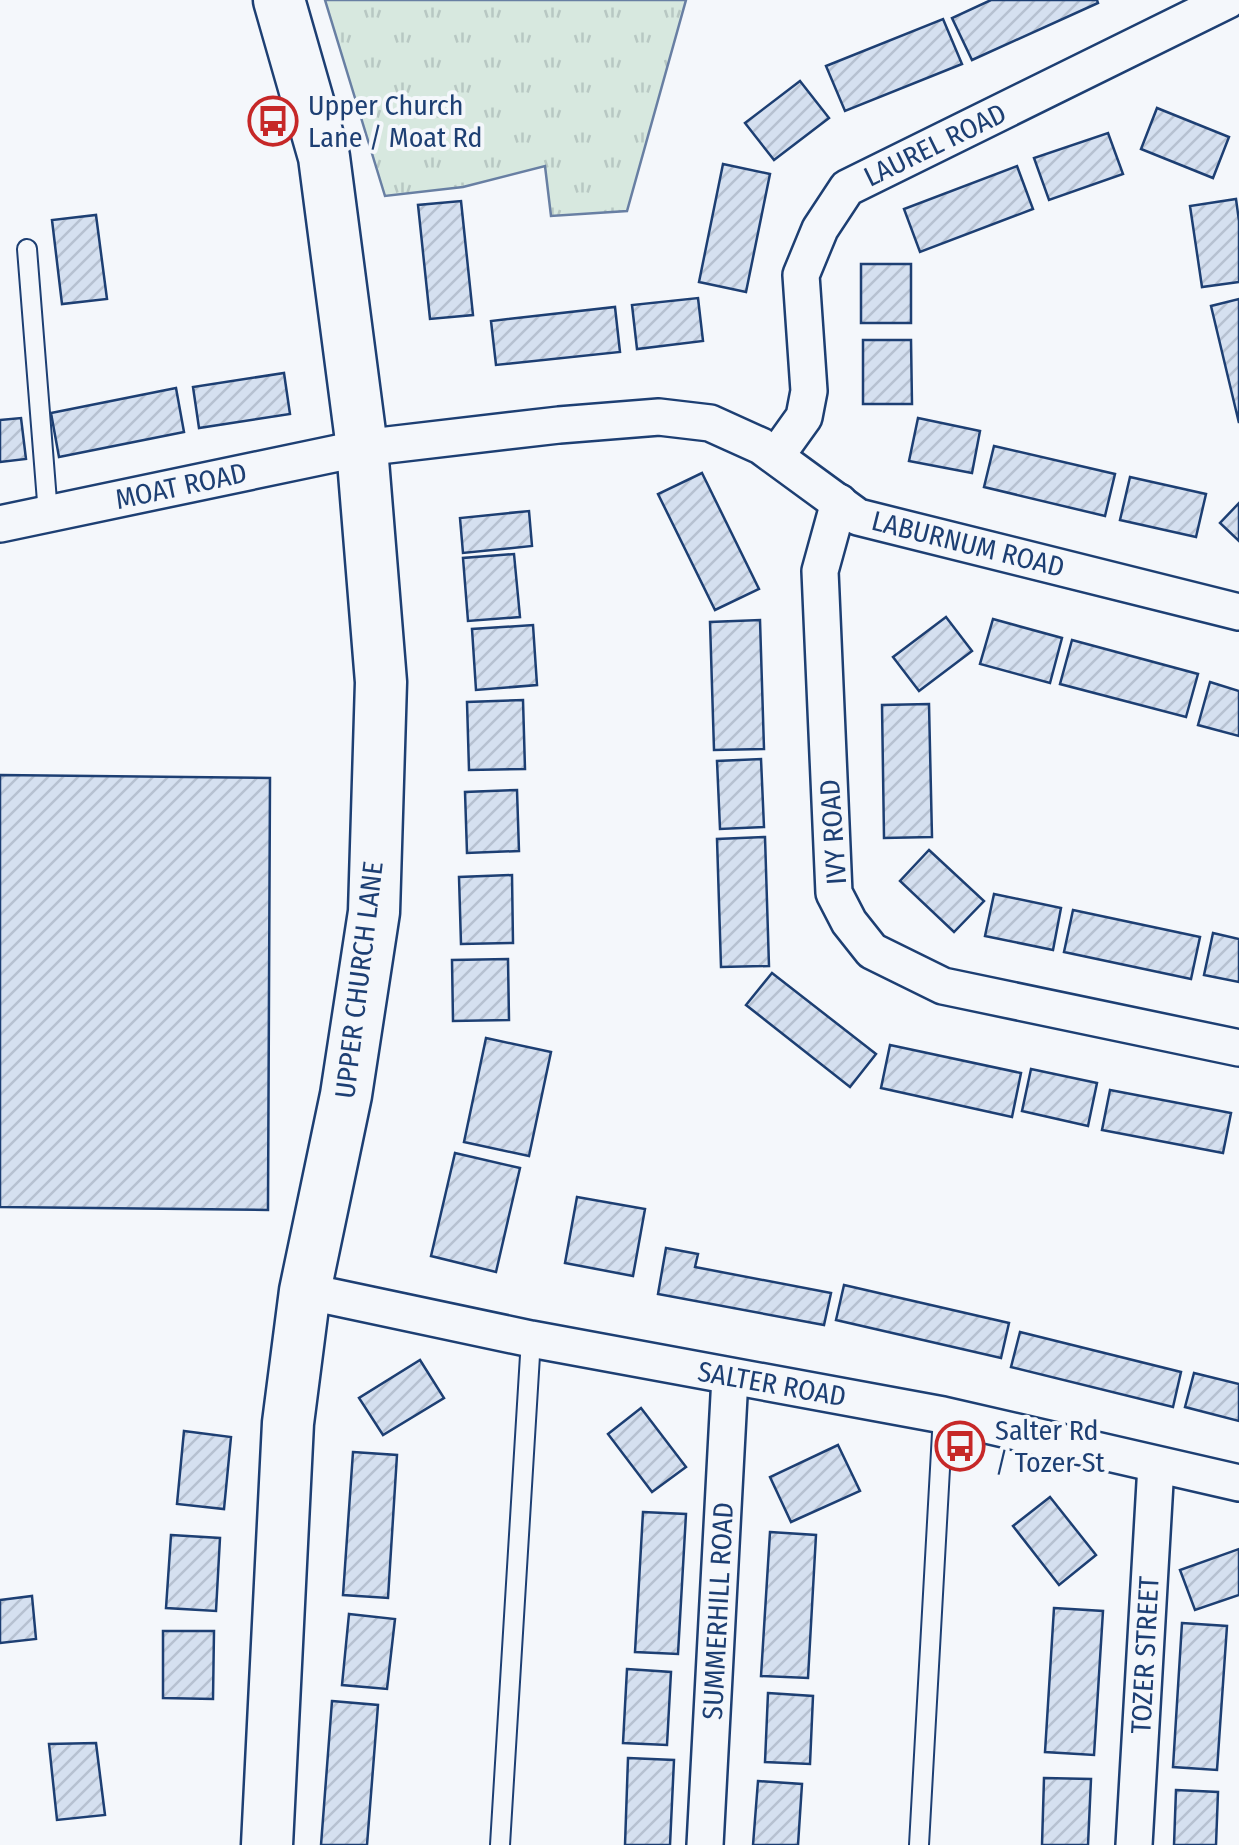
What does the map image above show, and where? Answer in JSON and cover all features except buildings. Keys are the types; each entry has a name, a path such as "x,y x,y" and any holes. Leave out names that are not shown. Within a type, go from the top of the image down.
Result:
{"main road":[{"name":"UPPER CHURCH LANE","path":"267,1845 288,1423 305,1290 346,1095 374,912 382,682 362,448 324,158 279,0"}],"street":[{"name":"LAUREL ROAD","path":"776,456 804,416 809,391 802,275 820,228 848,188 1228,0"},
{"name":"LABURNUM ROAD","path":"362,448 660,417 710,423 776,456 858,517 1239,612"},
{"name":"MOAT ROAD","path":"0,524 362,448"},
{"name":"IVY ROAD","path":"839,502 820,571 834,893 849,922 872,951 942,986 1239,1048"},
{"name":"SALTER ROAD","path":"305,1290 730,1377 943,1415 1239,1483"},
{"name":"SUMMERHILL ROAD","path":"706,1845 730,1377"},
{"name":"TOZER STREET","path":"1134,1845 1156,1465"}],"lane":[{"path":"27,249 48,514"},
{"path":"500,1845 531,1338"},
{"path":"919,1845 943,1415"}],"green space":[{"path":"325,0 686,0 627,211 551,216 545,166 463,187 385,196"}],"place":[{"name":"Upper Church Lane / Moat Rd","path":"273,121"},
{"name":"Salter Rd / Tozer St","path":"960,1446"}]}
